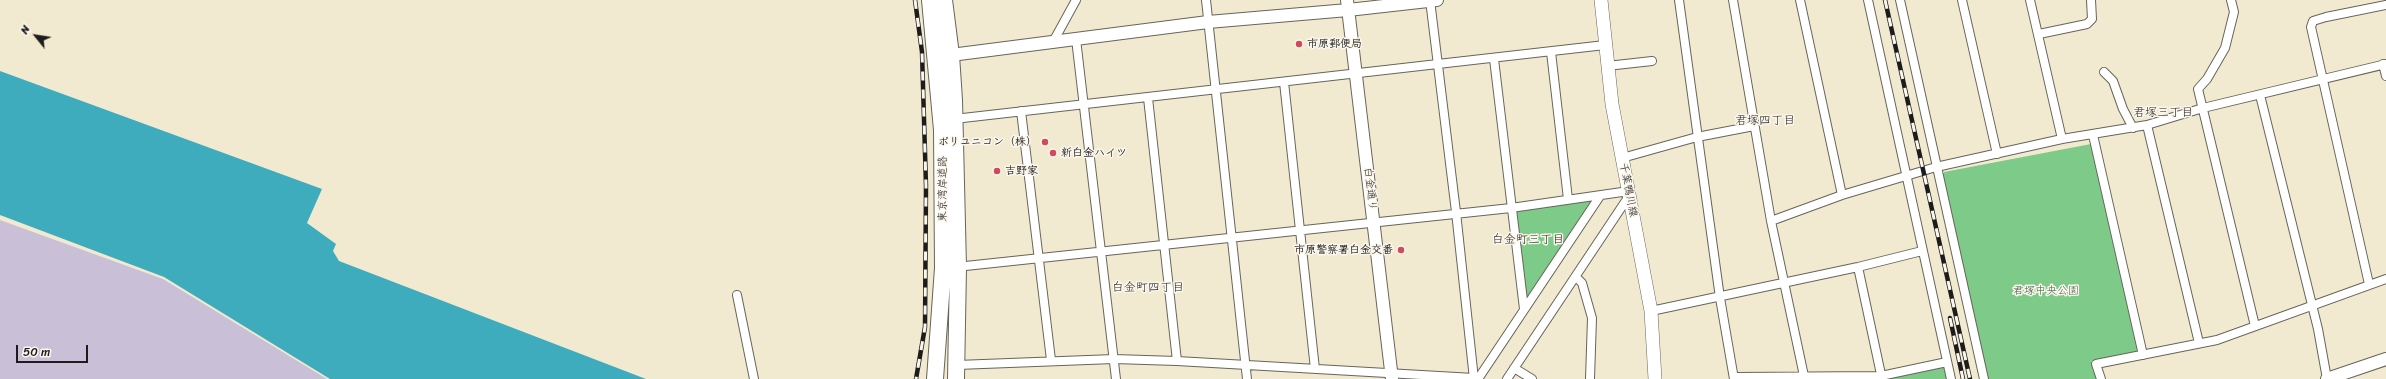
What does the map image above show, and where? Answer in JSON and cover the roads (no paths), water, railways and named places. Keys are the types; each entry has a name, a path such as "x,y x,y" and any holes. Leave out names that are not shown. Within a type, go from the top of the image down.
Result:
{"highway":[{"name":"東京湾岸道路","path":"930,0 942,130 957,372"},
{"name":"東京湾岸道路","path":"935,379 951,268 954,119 951,55 944,0"}],"main road":[{"name":"千葉鴨川線","path":"1601,0 1607,66 1622,158 1651,311 1655,379"}],"street":[{"path":"1054,42 1076,0"},
{"path":"1206,0 1247,379"},
{"path":"951,55 1347,5 1432,0 1438,64 1475,379"},
{"path":"1679,0 1720,298 1734,378 1804,376 1881,377 1947,362"},
{"path":"1734,0 1771,221 1804,376"},
{"path":"1800,0 1842,195"},
{"path":"1868,0 1905,176 1951,379"},
{"path":"1900,0 1984,379"},
{"path":"1962,0 1997,154"},
{"path":"2030,0 2062,139"},
{"path":"2039,34 2087,24 2092,19 2091,0"},
{"path":"2231,0 2234,12 2225,48 2207,79 2198,89 2255,326"},
{"name":"白金通り","path":"1347,5 1392,376"},
{"path":"2369,284 2311,27 2313,21 2386,5"},
{"path":"1076,39 1116,379"},
{"path":"954,119 1148,98 1216,89 1356,75 1605,45"},
{"path":"1551,52 1568,199"},
{"path":"1494,59 1524,309"},
{"path":"1607,66 1652,60"},
{"path":"1771,221 1842,195 1936,167 2062,139 2148,125 2203,108 2385,64 2386,76"},
{"path":"2104,72 2113,81 2123,109 2133,128"},
{"path":"1284,82 1315,370"},
{"path":"2260,95 2312,304 2327,379 2386,359"},
{"path":"1148,98 1177,360"},
{"path":"1021,111 1051,360"},
{"path":"2148,125 2199,343"},
{"path":"1622,158 1697,137 1754,126"},
{"path":"2093,135 2144,355"},
{"path":"951,268 1040,260 1299,229 1456,212 1511,208 1568,199 1629,194"},
{"path":"1507,379 1576,277 1629,194"},
{"path":"1475,379 1600,196"},
{"path":"1651,311 1720,298 1922,251"},
{"path":"1858,267 1881,377"},
{"path":"1576,277 1582,283 1592,318 1590,379"},
{"path":"2101,379 2096,364 2217,340 2386,278"},
{"path":"737,294 754,379"},
{"path":"957,372 1051,360 1114,359 1177,360 1392,376 1475,379"},
{"path":"1514,368 1532,379"}],"water":[{"path":"0,71 322,189 307,223 336,244 333,251 339,261 646,379 330,379 164,277 0,215"}],"railway":[{"path":"915,0 922,52 926,186 925,327 916,379"},
{"path":"1885,0 1970,379"},
{"path":"1950,318 1963,379"}],"place":[{"name":"市原郵便局","path":"1299,44"},
{"name":"ポリユニコン（株）","path":"1045,142"},
{"name":"新白金ハイツ","path":"1053,153"},
{"name":"吉野家","path":"997,171"},
{"name":"市原警察署白金交番","path":"1401,250"}],"district":[{"name":"君塚三丁目","path":"2163,113"},
{"name":"君塚四丁目","path":"1765,121"},
{"name":"白金町三丁目","path":"1528,240"},
{"name":"白金町四丁目","path":"1148,288"}],"park label":[{"name":"君塚中央公園","path":"2046,291"}]}
